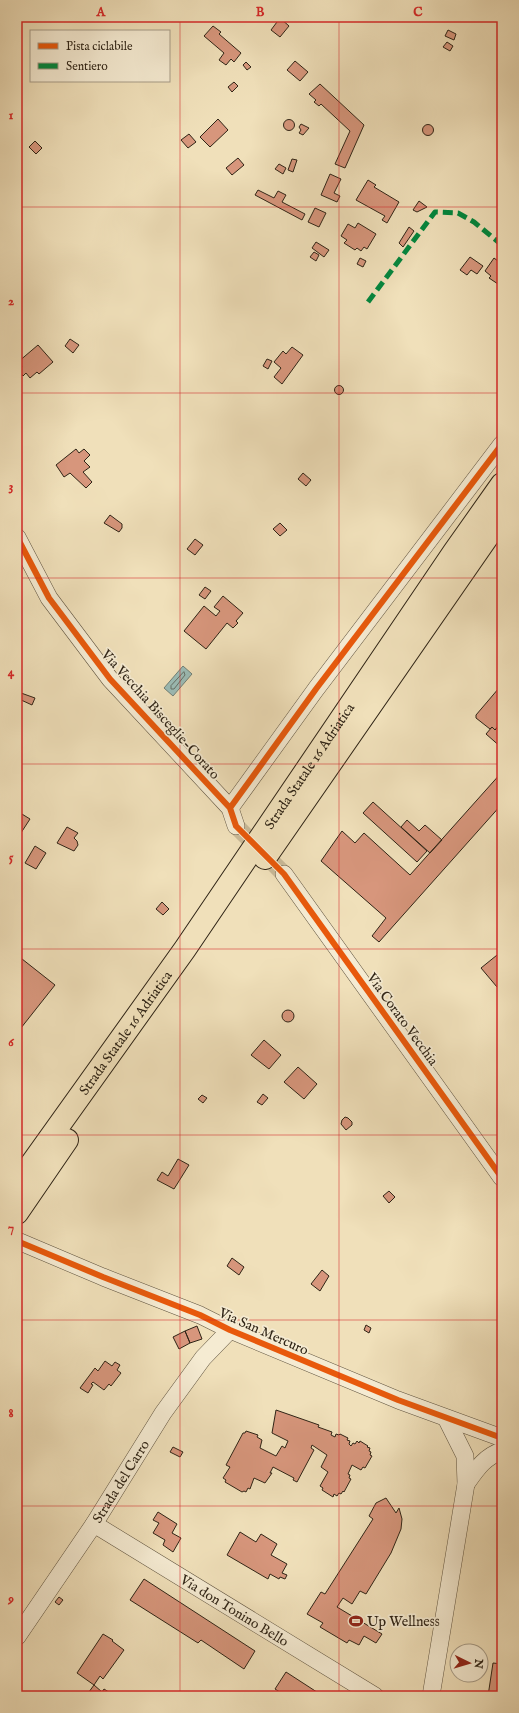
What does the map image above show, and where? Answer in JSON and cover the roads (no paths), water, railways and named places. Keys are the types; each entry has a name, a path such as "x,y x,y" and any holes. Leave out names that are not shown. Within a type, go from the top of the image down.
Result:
{"highway":[{"name":"Strada Statale 16 Adriatica","path":"17,1184 185,948 454,552 502,484"},
{"name":"Strada Statale 16 Adriatica","path":"17,1213 131,1045 288,825 502,516"}],"street":[{"path":"230,808 316,689 502,444"},
{"name":"Via Vecchia Bisceglie-Corato","path":"17,538 49,598 110,679 230,808 236,826"},
{"name":"Via Corato Vecchia","path":"284,874 502,1178"},
{"name":"Via San Mercuro","path":"18,1241 103,1277 200,1315 230,1330 398,1400 502,1438"},
{"name":"Strada del Carro","path":"17,1637 94,1524 163,1413 203,1358 230,1330"},
{"path":"446,1418 466,1456"},
{"path":"431,1696 466,1484 466,1456 472,1441 484,1432"},
{"path":"480,1464 484,1449 484,1432"},
{"path":"466,1484 480,1464 497,1452 502,1451"},
{"name":"Via don Tonino Bello","path":"94,1524 375,1696"}],"water":[{"path":"183,666 192,674 173,696 164,688"}],"tunnel":[{"path":"236,826 284,874"}],"place":[{"name":"Up Wellness","path":"356,1621"}]}
